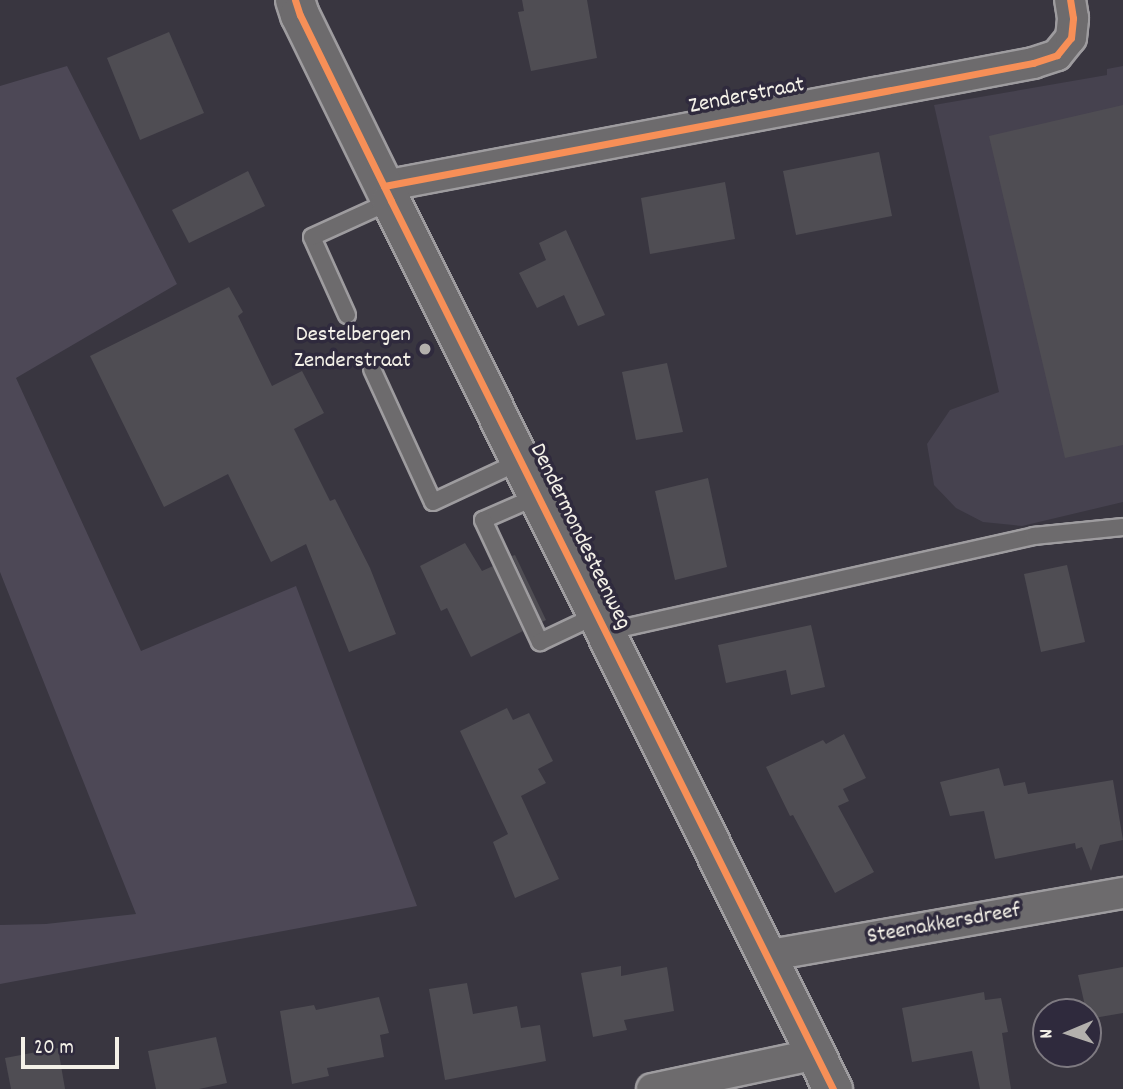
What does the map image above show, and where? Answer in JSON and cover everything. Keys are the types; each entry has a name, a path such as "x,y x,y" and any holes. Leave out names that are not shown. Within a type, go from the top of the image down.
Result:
{"main road":[{"name":"Dendermondesteenweg","path":"296,0 300,15 387,193 833,1089"}],"street":[{"name":"Zenderstraat","path":"387,193 1033,63 1057,55 1071,38 1073,18 1070,0"},
{"name":"Steenakkersdreef","path":"765,956 1123,893"},
{"path":"652,1089 817,1054"}],"lane":[{"path":"347,315 312,237 387,193"},
{"path":"372,369 433,502 521,461"},
{"path":"538,496 483,520 540,642 601,624 1034,536 1123,527"}],"shaded area":[{"path":"67,66 177,284 16,378 141,651 296,586 417,906 0,984 0,925 46,924 136,914 0,572 0,86"},
{"path":"1123,66 1123,502 1022,526 983,522 956,508 934,485 927,444 950,410 999,392 934,105 1107,75 1107,69"}],"building":[{"path":"522,0 587,0 597,58 531,71 518,12 524,11"},
{"path":"169,32 204,113 140,140 107,58"},
{"path":"1123,105 1123,445 1065,458 989,136"},
{"path":"879,152 892,216 796,235 783,171"},
{"path":"248,171 265,206 189,243 172,210"},
{"path":"725,182 735,239 650,254 641,198"},
{"path":"566,230 605,315 578,326 564,295 537,308 519,273 546,260 539,243"},
{"path":"229,287 243,312 238,316 272,386 302,371 324,413 294,429 330,501 335,499 370,568 396,634 349,652 306,544 271,562 228,474 164,507 90,356"},
{"path":"667,363 683,432 636,440 622,372"},
{"path":"708,478 727,567 675,580 655,491"},
{"path":"465,543 482,571 493,566 523,631 471,657 447,608 441,611 420,566"},
{"path":"515,555 546,620 542,622 512,556"},
{"path":"1067,565 1085,642 1041,652 1024,574"},
{"path":"811,625 825,687 791,695 786,670 726,683 718,645"},
{"path":"507,708 513,720 529,713 553,761 538,769 546,783 521,796 559,879 515,898 493,842 508,834 460,731"},
{"path":"844,734 866,778 843,789 849,801 838,806 874,872 835,893 793,815 790,816 766,767 823,740 826,744"},
{"path":"999,768 1004,786 1025,782 1028,794 1113,780 1123,840 1100,845 1091,871 1082,847 1076,849 1075,843 995,859 984,811 950,816 940,782"},
{"path":"621,966 621,976 667,967 674,1011 624,1020 627,1030 593,1037 581,973"},
{"path":"1123,967 1123,1013 1102,1017 1102,998 1083,998 1078,975"},
{"path":"467,983 473,1014 517,1006 521,1028 540,1025 546,1061 445,1080 429,989"},
{"path":"984,992 985,1000 1001,998 1008,1032 1002,1033 1011,1089 980,1089 972,1051 912,1062 902,1008"},
{"path":"379,997 389,1033 380,1035 384,1057 327,1068 329,1076 292,1084 280,1011 314,1005 316,1010"},
{"path":"216,1037 227,1083 199,1089 156,1089 148,1051"},
{"path":"58,1048 65,1089 11,1089 5,1058"}],"cycle path":[{"path":"295,0 391,201 833,1089"},
{"path":"384,186 1033,63 1057,55 1071,38 1073,18 1070,0"}],"place":[{"name":"Destelbergen Zenderstraat","path":"425,349"}]}
